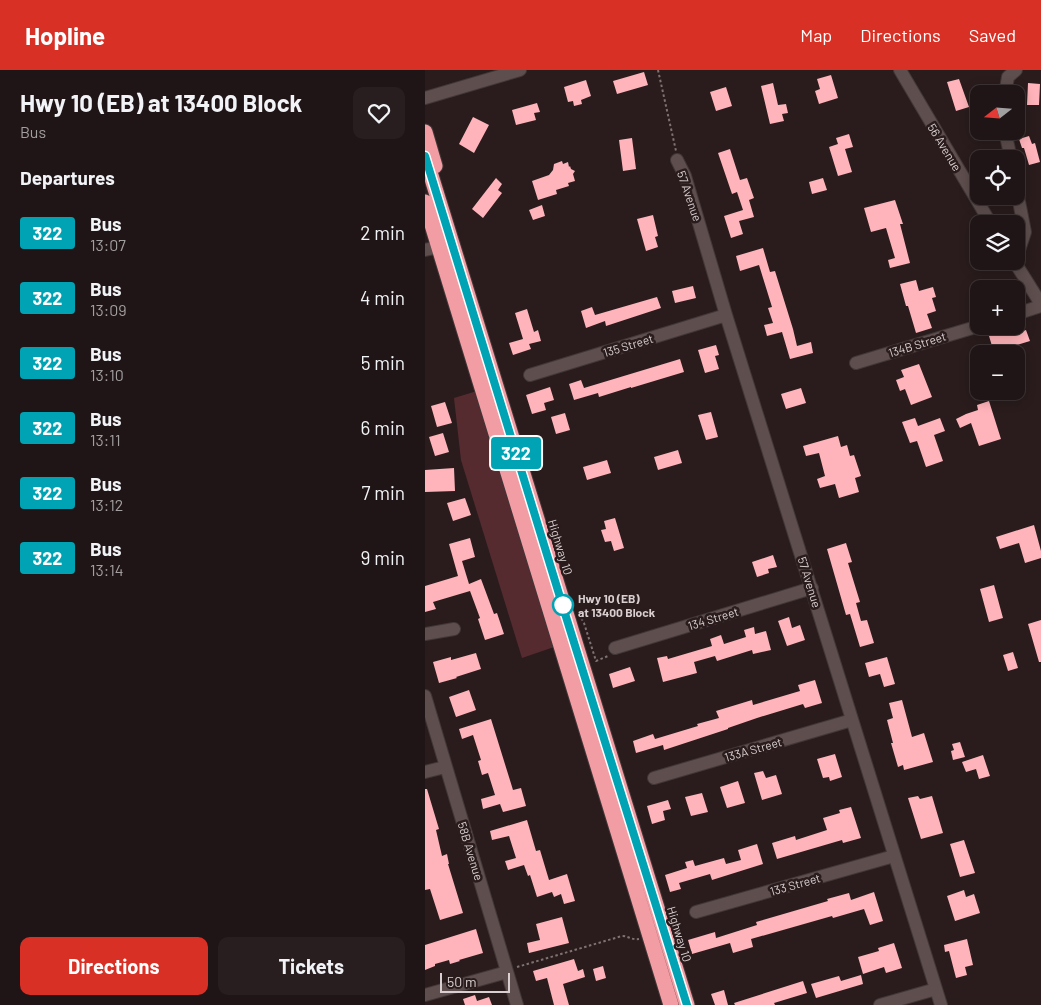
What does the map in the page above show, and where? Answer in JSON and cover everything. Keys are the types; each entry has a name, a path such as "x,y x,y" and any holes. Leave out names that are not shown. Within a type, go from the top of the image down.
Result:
{"highway":[{"path":"425,132 453,226 438,246"},
{"name":"Highway 10","path":"425,156 438,246 687,1005"},
{"name":"Highway 10","path":"425,202 671,1005"}],"street":[{"path":"425,98 520,70"},
{"name":"56 Avenue","path":"900,70 986,215"},
{"path":"1007,85 1008,77 1015,70"},
{"name":"57 Avenue","path":"676,155 685,176 726,315 941,1005"},
{"path":"1020,270 1041,305 1025,311"},
{"name":"135 Street","path":"530,375 726,315"},
{"name":"134B Street","path":"856,363 970,329"},
{"name":"134 Street","path":"612,652 812,588"},
{"path":"425,634 454,629"},
{"name":"58B Avenue","path":"425,696 445,767 509,970 517,1005"},
{"name":"133A Street","path":"654,778 852,720"},
{"path":"425,772 445,767"},
{"name":"133 Street","path":"696,912 895,856"},
{"path":"425,995 509,970"},
{"path":"881,1005 936,989"}],"path":[{"path":"658,70 676,155"},
{"path":"577,609 585,623 596,661 612,652"},
{"path":"509,970 622,936 632,940 641,938"}],"shaded area":[{"path":"477,391 554,647 522,658 461,460 454,398"}],"building":[{"path":"644,72 648,85 617,94 613,81"},
{"path":"831,75 838,98 819,104 815,91 820,89 817,79"},
{"path":"959,79 969,107 956,111 947,82"},
{"path":"586,80 591,96 581,100 582,104 574,106 573,101 568,102 564,87"},
{"path":"773,83 778,105 786,104 788,113 782,114 784,121 770,124 761,86"},
{"path":"1028,83 1040,84 1039,105 1027,105"},
{"path":"726,87 732,106 716,111 710,92"},
{"path":"537,103 540,112 534,113 536,120 516,125 512,110"},
{"path":"473,117 489,125 474,153 459,144"},
{"path":"849,134 853,147 845,149 852,172 838,176 829,147 838,144 836,138"},
{"path":"1029,136 1032,144 1035,143 1040,162 1029,165 1025,150 1022,148 1019,140 1025,140 1025,137"},
{"path":"632,138 636,169 623,171 619,140"},
{"path":"730,149 740,180 747,178 754,198 749,200 754,217 739,221 743,234 731,238 724,216 743,210 737,192 732,194 718,153"},
{"path":"562,161 563,164 568,162 569,167 575,171 573,174 575,181 568,183 569,186 556,190 557,194 538,200 532,181 549,175 553,170 554,164"},
{"path":"496,178 502,184 498,190 502,193 483,218 472,209"},
{"path":"823,178 827,190 812,194 809,182"},
{"path":"895,200 903,224 900,224 910,263 890,268 888,260 895,258 886,228 871,232 864,208"},
{"path":"542,205 545,216 533,220 529,210"},
{"path":"653,215 658,236 655,237 658,247 646,251 637,219"},
{"path":"763,248 770,272 775,271 797,346 811,342 813,353 790,359 782,332 767,336 764,325 773,323 768,308 772,307 759,265 740,271 736,256"},
{"path":"916,280 919,291 933,287 936,297 932,298 936,311 927,314 932,328 916,333 900,284"},
{"path":"693,286 696,298 675,303 672,291"},
{"path":"657,297 661,308 606,326 605,321 586,328 581,311 592,307 595,315"},
{"path":"527,309 534,332 538,330 541,341 529,344 531,349 513,355 509,343 523,339 515,313"},
{"path":"1026,330 1030,341 1017,345 992,345 989,336 1025,335"},
{"path":"716,345 719,355 715,356 719,369 705,373 698,350"},
{"path":"680,359 684,372 599,397 598,393 574,400 569,384 581,380 584,388"},
{"path":"919,364 932,397 911,405 905,389 900,391 896,380 904,377 901,370"},
{"path":"550,387 554,400 544,403 546,410 532,414 526,395"},
{"path":"801,388 806,403 786,409 781,394"},
{"path":"989,401 1001,439 979,446 971,423 960,428 956,419 978,410 977,405"},
{"path":"445,402 452,423 437,427 431,406"},
{"path":"711,412 718,437 706,440 698,415"},
{"path":"565,413 570,430 556,434 551,417"},
{"path":"915,418 918,426 940,418 945,431 934,435 943,461 926,467 917,441 910,443 902,422"},
{"path":"443,433 449,452 435,456 429,437"},
{"path":"838,436 841,447 847,445 850,456 854,455 861,476 855,478 859,492 839,498 835,484 820,488 817,479 825,476 819,453 806,456 803,446"},
{"path":"678,450 682,463 658,470 654,457"},
{"path":"607,460 611,473 587,480 583,467"},
{"path":"454,468 455,491 425,492 425,470"},
{"path":"465,498 471,515 453,521 447,503"},
{"path":"615,518 624,548 614,551 611,541 605,542 601,530 606,529 604,521"},
{"path":"1034,525 1041,558 1025,563 1019,543 1000,549 996,537"},
{"path":"470,538 475,557 462,561 469,584 481,579 494,614 497,613 504,634 485,640 478,619 480,618 470,591 433,602 436,609 425,612 425,586 458,576 449,544"},
{"path":"846,543 852,562 848,563 860,602 856,603 861,621 867,620 874,643 860,647 850,614 846,615 827,549"},
{"path":"773,555 777,567 768,569 769,573 757,577 752,562"},
{"path":"994,585 1003,618 989,622 980,589"},
{"path":"789,617 792,628 800,625 805,640 787,646 778,621"},
{"path":"1041,620 1041,662 1039,662 1028,624"},
{"path":"754,627 755,634 766,631 771,650 753,654 752,650 717,661 715,656 694,662 697,673 663,682 657,658 667,656 668,659 712,646 710,639 721,635 724,644 746,637 744,630"},
{"path":"1013,652 1018,668 1008,671 1003,655"},
{"path":"476,653 481,669 439,683 433,662 451,657 451,660"},
{"path":"887,657 895,684 884,687 880,674 869,677 865,663"},
{"path":"630,667 635,681 613,688 609,674"},
{"path":"815,680 822,703 805,708 803,704 664,750 663,745 636,753 633,741 653,734 655,739 698,726 697,724 719,718 716,711 752,700 753,705 800,691 798,685"},
{"path":"469,690 476,710 456,717 449,697"},
{"path":"902,700 912,737 924,733 933,762 904,770 903,765 898,767 887,720 893,718 889,703"},
{"path":"491,719 513,790 521,788 526,806 503,812 500,804 483,809 481,799 495,795 488,773 482,775 478,761 481,760 473,735 462,739 459,729"},
{"path":"960,742 965,757 953,760 951,751 954,750 952,744"},
{"path":"835,754 842,777 830,781 829,777 823,778 817,759"},
{"path":"983,755 990,776 979,779 976,769 966,772 962,762"},
{"path":"763,771 766,778 776,775 782,794 762,800 754,773"},
{"path":"738,781 745,803 727,808 720,787"},
{"path":"425,789 427,789 439,829 436,830 442,856 447,854 448,864 463,913 440,920 430,889 425,890"},
{"path":"702,793 708,812 691,816 685,797"},
{"path":"918,796 920,799 932,796 943,833 921,839 908,798"},
{"path":"668,800 671,809 663,811 665,820 652,824 647,806"},
{"path":"851,807 861,838 843,843 842,840 777,859 772,843 795,836 796,840 827,830 823,818 840,813 839,810"},
{"path":"527,820 536,851 540,850 549,880 567,874 575,901 564,904 561,894 554,897 552,892 537,897 530,875 528,876 524,865 508,870 505,861 516,858 509,836 492,840 490,831"},
{"path":"964,840 975,873 960,877 950,844"},
{"path":"757,844 763,864 712,880 710,874 679,883 681,889 670,892 665,875 687,868 685,862 693,860 695,866 724,858 726,864 741,860 738,850"},
{"path":"964,890 966,897 974,894 980,913 955,921 947,896"},
{"path":"874,892 883,921 870,925 864,909 751,939 753,947 733,953 730,943 692,954 688,940 715,932 716,938 757,925 756,922 849,893 851,900"},
{"path":"562,917 569,943 529,953 527,943 540,940 536,924"},
{"path":"476,929 483,953 450,964 449,960 435,964 435,966 425,970 425,945"},
{"path":"967,939 973,965 965,967 967,975 956,978 949,951 945,952 944,945"},
{"path":"894,943 902,968 886,973 884,967 863,974 858,957 879,951 878,948"},
{"path":"574,959 578,971 583,969 585,977 563,984 569,1005 554,1005 547,978 536,981 533,971"},
{"path":"603,966 606,978 596,981 593,969"},
{"path":"861,975 863,984 816,998 811,984 839,976 841,981"},
{"path":"803,981 807,993 774,1003 775,1005 735,1005 734,1003"},
{"path":"724,990 728,1005 715,1005 711,994"},
{"path":"475,995 477,1001 489,997 492,1005 465,1005 463,999"}],"bus line":[{"name":"322","path":"425,156 687,1005"}],"place":[{"name":"Hwy 10 (EB) at 13400 Block","path":"563,605"}]}
